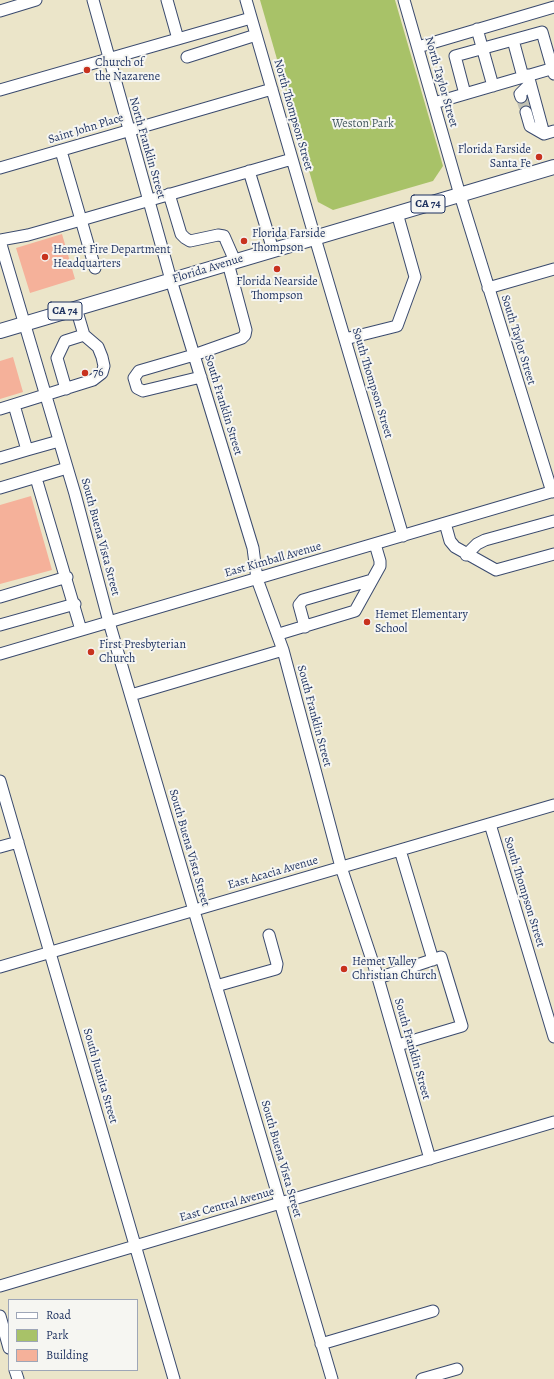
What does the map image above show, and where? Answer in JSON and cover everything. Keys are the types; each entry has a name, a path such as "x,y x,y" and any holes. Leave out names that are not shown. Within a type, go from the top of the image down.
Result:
{"main road":[{"name":"Florida Avenue","path":"0,331 554,167"}],"street":[{"path":"0,10 18,2 36,0"},
{"name":"North Franklin Street","path":"93,0 171,280"},
{"path":"167,0 178,39"},
{"name":"North Thompson Street","path":"246,0 315,238"},
{"name":"North Taylor Street","path":"404,0 460,195"},
{"path":"418,47 554,6"},
{"path":"0,90 252,18"},
{"path":"477,29 493,86"},
{"path":"434,103 493,86 527,79 553,70 542,32 455,56 465,94"},
{"path":"186,57 256,35"},
{"path":"513,40 549,132"},
{"path":"521,97 520,94 527,79"},
{"name":"Saint John Place","path":"0,168 272,89"},
{"path":"526,112 530,126 549,132"},
{"path":"61,151 96,268"},
{"path":"0,241 28,235 292,159"},
{"path":"249,172 273,250"},
{"path":"169,194 181,234 185,238 190,241 218,235 224,236 232,262 246,330 245,335 242,338 194,355 139,371 134,378 137,388 143,391 201,377"},
{"name":"South Taylor Street","path":"460,195 553,492"},
{"path":"345,339 397,326 415,277 397,213"},
{"name":"South Thompson Street","path":"315,238 403,536"},
{"name":"South Buena Vista Street","path":"0,241 23,324 46,395 131,695 332,1379"},
{"path":"488,288 554,269"},
{"name":"South Franklin Street","path":"171,280 253,548 257,579 279,634 341,867 378,978 430,1159"},
{"path":"0,409 93,380 102,373 104,366 98,347 84,335 76,308"},
{"path":"66,388 57,358 65,341 84,335"},
{"path":"14,405 28,450"},
{"path":"0,458 59,441"},
{"path":"0,488 67,468"},
{"path":"36,478 75,604 81,630"},
{"name":"East Kimball Avenue","path":"0,654 553,492"},
{"path":"466,555 477,544 486,540 554,521"},
{"path":"445,524 450,541 455,547 466,555 496,570 554,554"},
{"path":"279,634 355,611 380,566 376,544"},
{"path":"0,597 67,577"},
{"path":"305,627 299,606 303,600 372,580"},
{"path":"0,625 75,604"},
{"path":"131,695 283,650"},
{"name":"South Juanita Street","path":"0,781 174,1379"},
{"name":"East Acacia Avenue","path":"0,967 554,805"},
{"name":"South Thompson Street","path":"490,824 554,1038"},
{"path":"0,847 18,842"},
{"path":"400,850 433,960"},
{"path":"216,986 276,969 277,964 269,935"},
{"path":"378,978 440,957 462,1026 398,1045"},
{"name":"East Central Avenue","path":"0,1286 554,1122"},
{"path":"321,1344 433,1311"},
{"path":"0,1316 8,1344"},
{"path":"422,1379 457,1369"}],"green space":[{"name":"Weston Park","path":"260,0 395,0 443,166 433,181 333,210 318,202"}],"building":[{"path":"62,234 75,279 30,293 16,248"},
{"path":"13,357 23,392 0,399 0,361"},
{"path":"31,496 52,570 0,584 0,505"}],"tunnel":[{"path":"521,97 526,112"}],"place":[{"name":"Church of the Nazarene","path":"87,70"},
{"name":"Florida Farside Santa Fe","path":"539,157"},
{"name":"Florida Farside Thompson","path":"244,241"},
{"name":"Hemet Fire Department Headquarters","path":"45,257"},
{"name":"Florida Nearside Thompson","path":"277,269"},
{"name":"76","path":"85,373"},
{"name":"Hemet Elementary School","path":"367,622"},
{"name":"First Presbyterian Church","path":"91,652"},
{"name":"Hemet Valley Christian Church","path":"344,969"}]}
